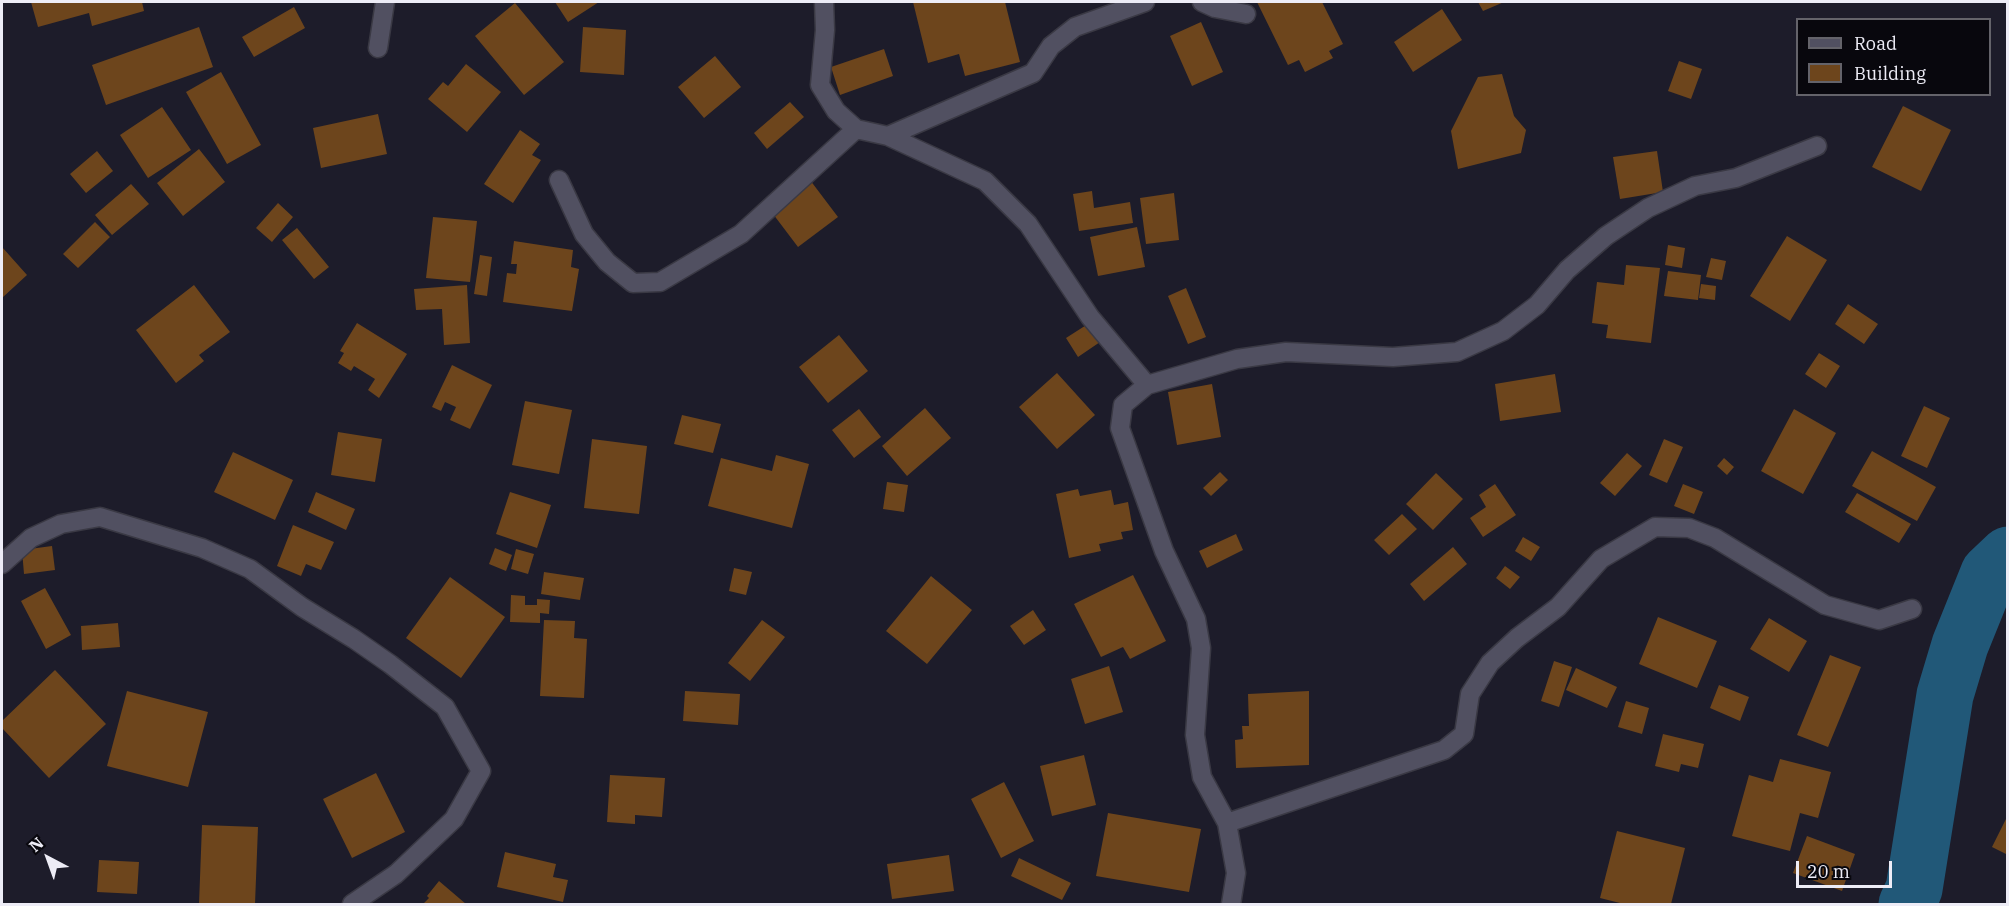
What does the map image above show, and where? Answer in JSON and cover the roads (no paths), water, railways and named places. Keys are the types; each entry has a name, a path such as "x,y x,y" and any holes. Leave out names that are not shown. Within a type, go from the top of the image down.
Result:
{"street":[{"path":"378,48 386,2"},
{"path":"824,2 825,30 820,85 836,111 856,129 888,136 985,182 1028,224 1090,317 1147,385"},
{"path":"888,136 1033,74 1051,46 1075,27 1145,2"},
{"path":"1202,2 1215,8 1246,14"},
{"path":"559,180 584,234 607,262 633,283 660,282 741,234 856,129"},
{"path":"1231,904 1236,873 1227,823 1202,777 1195,735 1202,648 1196,619 1164,550 1120,428 1123,405 1147,385 1237,359 1286,352 1392,357 1457,352 1503,331 1537,305 1567,270 1606,236 1648,208 1695,186 1736,178 1817,146"},
{"path":"2,564 31,538 61,524 100,517 202,548 250,569 302,607 390,664 445,708 481,771 454,819 396,874 352,904"},
{"path":"1227,823 1310,794 1391,770 1444,750 1464,734 1470,694 1490,663 1558,607 1601,559 1655,527 1689,528 1716,538 1825,605 1879,620 1912,609"}],"waterway":[{"path":"1907,904 1914,889 1945,695 1960,645 1989,573 2008,555"}]}
